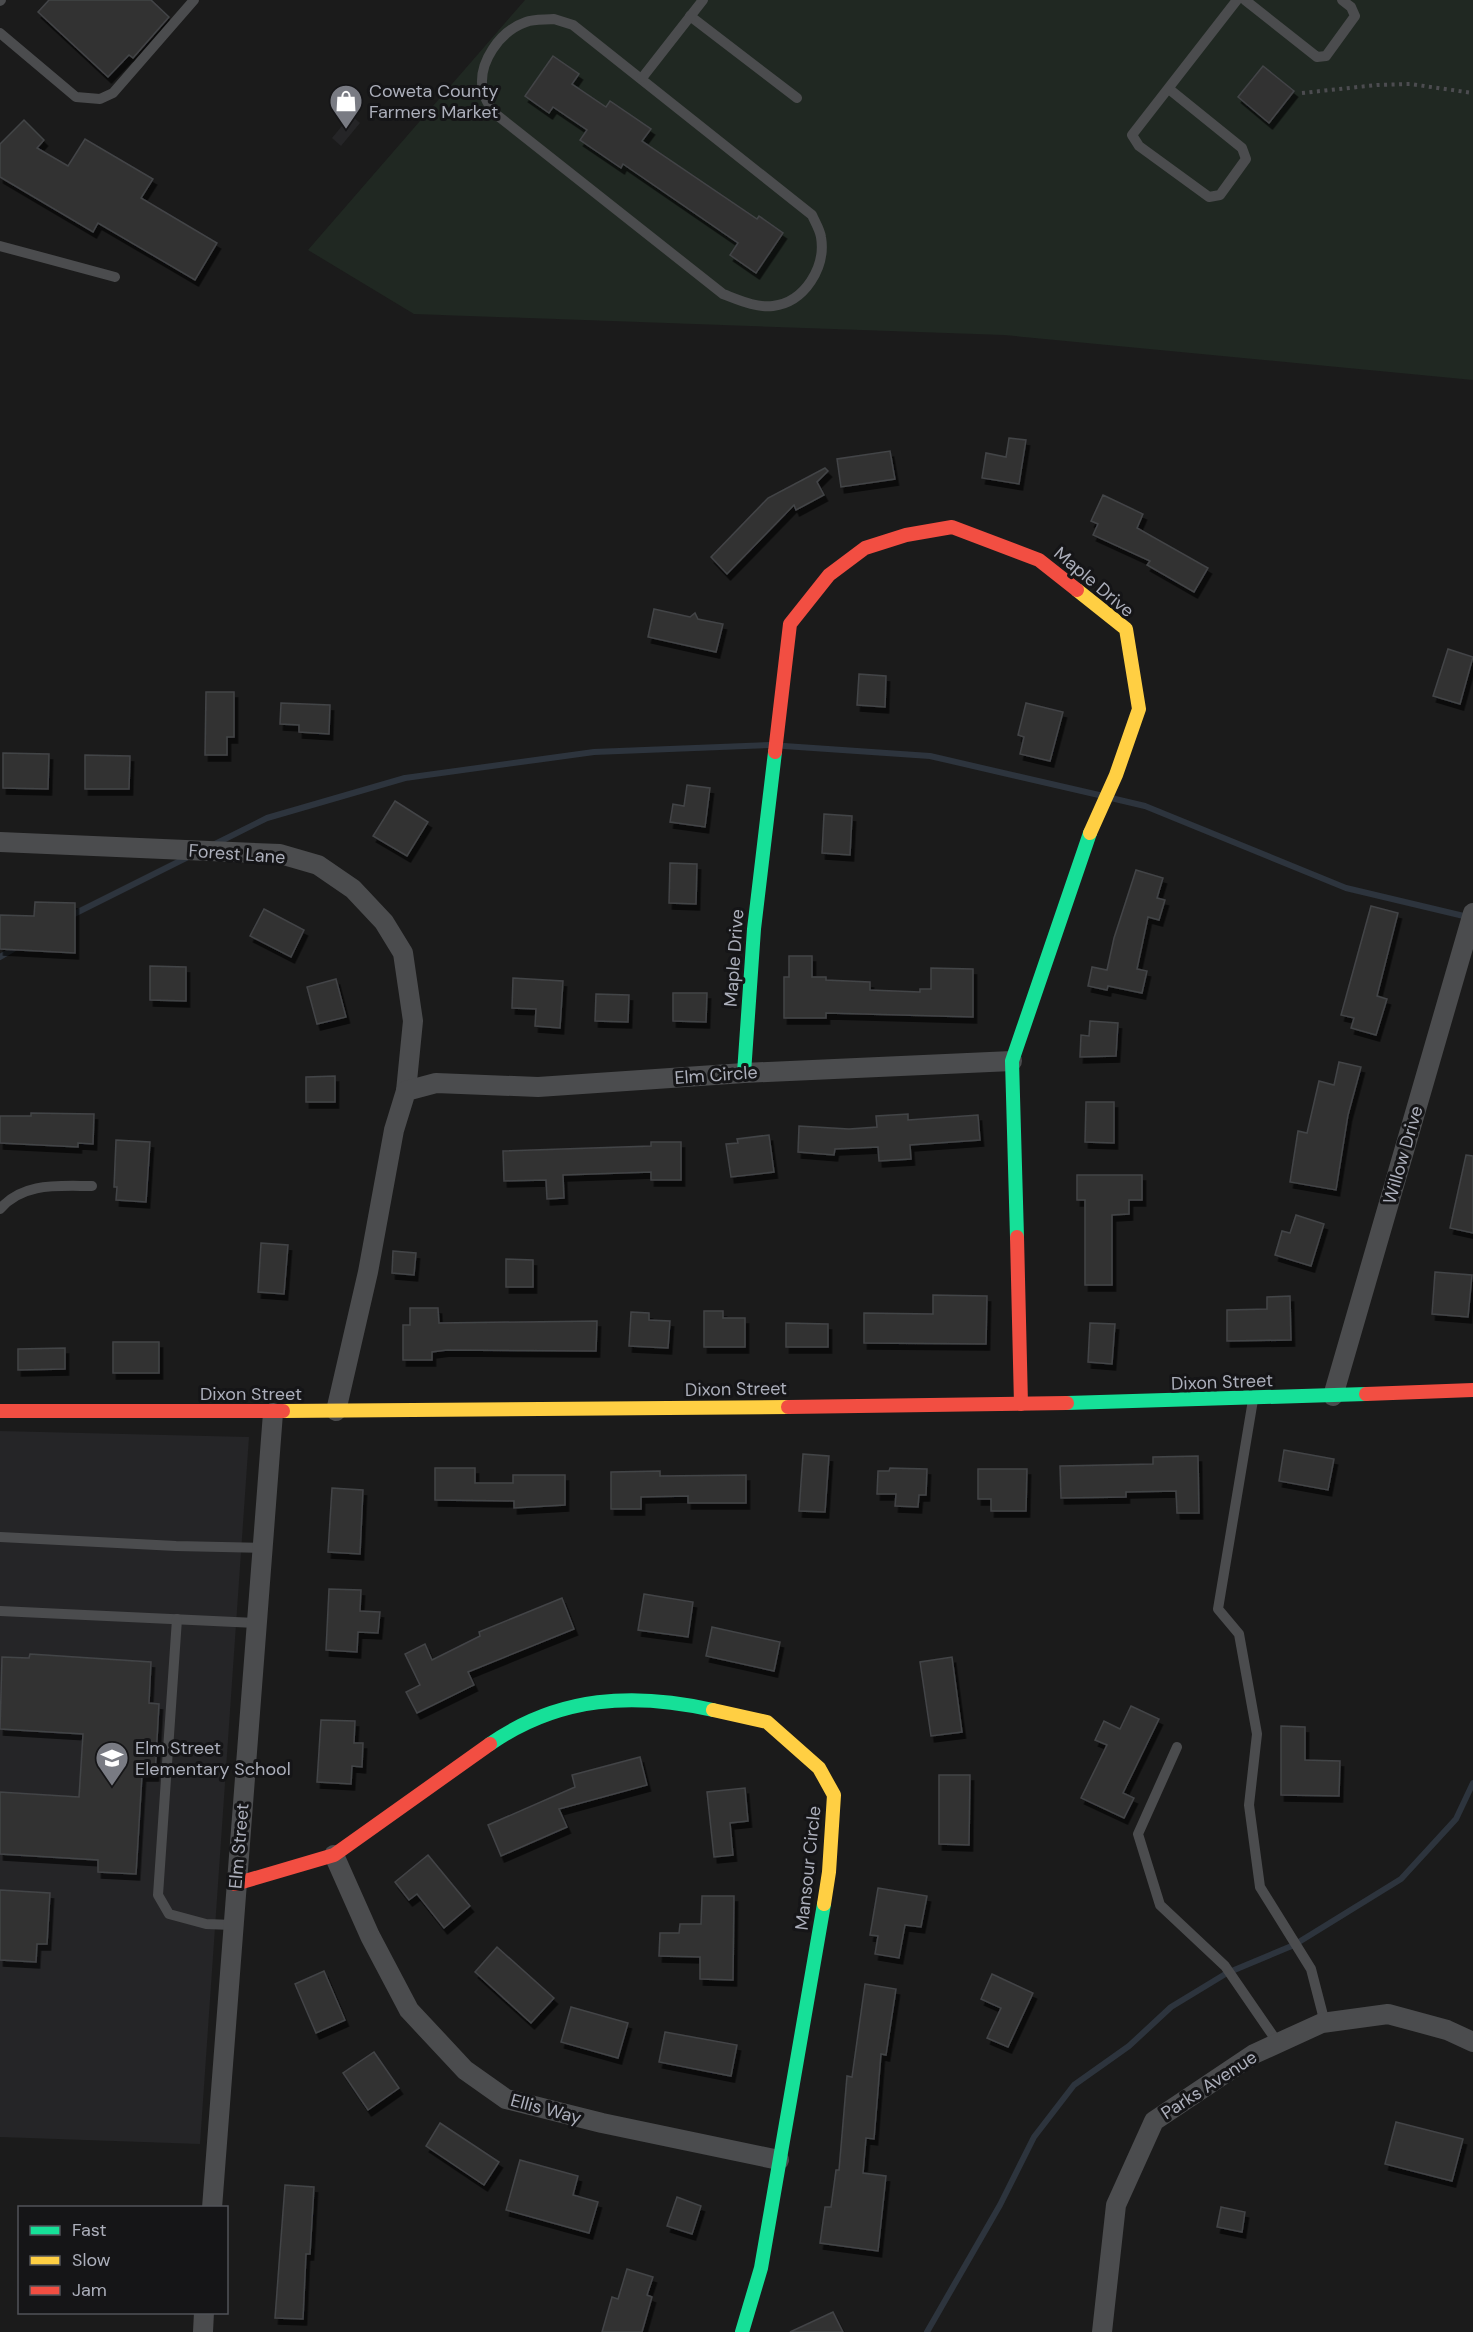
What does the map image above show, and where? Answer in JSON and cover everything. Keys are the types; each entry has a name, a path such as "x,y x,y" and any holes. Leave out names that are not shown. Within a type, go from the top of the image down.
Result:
{"street":[{"name":"Maple Drive","path":"744,1073 754,929 790,624 830,575 865,548 906,535 952,527 1039,560 1126,629 1139,709 1116,775 1089,836 1012,1061"},
{"name":"Forest Lane","path":"0,843 268,853 318,865 353,889 384,922 402,953 413,1021 406,1092"},
{"name":"Willow Drive","path":"1333,1396 1473,914"},
{"name":"Elm Circle","path":"406,1092 436,1083 538,1087 744,1073 1012,1061"},
{"path":"1012,1061 1021,1404"},
{"path":"336,1411 368,1272 394,1130 406,1092"},
{"name":"Dixon Street","path":"0,1411 273,1413 1021,1404 1252,1400 1473,1390"},
{"name":"Elm Street","path":"212,2206 273,1413"},
{"name":"Mansour Circle","path":"236,1884 334,1855 505,1734 563,1709 602,1701 634,1698 671,1700 767,1722 819,1768 834,1795 829,1872 760,2268 742,2332"},
{"name":"Ellis Way","path":"334,1855 370,1936 409,2010 465,2070 506,2099 602,2123 779,2160"},
{"name":"Parks Avenue","path":"1102,2332 1116,2205 1154,2121 1254,2054 1325,2023 1388,2014 1447,2030 1473,2042"},
{"path":"203,2332 204,2314"}],"lane":[{"path":"0,33 76,97 100,99 113,93 194,0"},
{"path":"642,78 703,0"},
{"path":"1169,88 1242,148 1246,159 1220,195 1209,197 1139,146 1132,135 1237,0"},
{"path":"1245,0 1317,57 1326,56 1355,16 1351,7 1342,0"},
{"path":"690,16 796,98"},
{"path":"554,19 573,25 642,78 812,215 821,236 820,263 812,282 794,297 774,306 751,304 723,294 493,112 483,92 483,69 490,52 510,30 528,21 554,19"},
{"path":"0,246 115,277"},
{"path":"0,1209 11,1196 48,1185 92,1186"},
{"path":"1252,1400 1218,1609 1239,1634 1257,1734 1249,1805 1260,1887 1311,1970 1325,2023"},
{"path":"0,1537 263,1548"},
{"path":"0,1611 256,1623"},
{"path":"177,1619 158,1895 169,1914 206,1924 233,1925"},
{"path":"1178,1747 1138,1834 1160,1905 1225,1966 1278,2043"}],"path":[{"path":"1302,93 1410,84 1473,93"}],"shaded area":[{"path":"525,0 1473,0 1473,380 1004,335 414,314 308,250"},
{"name":"Coweta County Farmers Market","path":"351,115 360,123 341,146 332,138"},
{"name":"Elm Street Elementary School","path":"0,1431 249,1437 200,2144 0,2137"}],"building":[{"path":"49,0 151,0 169,17 133,58 129,55 108,77 38,12"},
{"path":"553,56 579,74 572,84 606,107 610,101 651,129 642,141 757,219 759,216 783,233 756,273 730,255 738,243 623,164 621,168 580,140 587,130 553,107 549,113 525,96"},
{"path":"1263,66 1294,91 1269,123 1238,97"},
{"path":"24,120 44,140 37,148 68,166 85,139 153,179 141,198 217,243 195,280 98,223 93,232 0,177 0,144"},
{"path":"1009,438 1026,440 1019,484 982,478 986,453 1006,457"},
{"path":"890,451 895,479 841,487 837,459"},
{"path":"825,468 828,471 817,482 824,495 796,510 794,505 727,574 711,557 768,498"},
{"path":"1103,495 1143,514 1137,528 1208,568 1194,592 1147,565 1150,561 1093,535 1098,524 1091,521"},
{"path":"654,609 690,617 695,613 698,619 723,624 716,652 648,637"},
{"path":"1448,649 1473,657 1460,704 1433,696"},
{"path":"859,674 886,676 885,707 857,705"},
{"path":"206,692 234,692 234,737 227,737 227,755 205,755"},
{"path":"281,703 330,705 329,734 299,732 299,725 280,724"},
{"path":"1026,703 1063,712 1050,761 1020,754 1024,737 1018,735"},
{"path":"3,753 49,754 48,789 3,788"},
{"path":"85,755 130,756 129,789 85,789"},
{"path":"687,785 710,788 705,827 670,822 673,804 684,806"},
{"path":"395,801 428,822 407,856 373,836"},
{"path":"824,814 852,816 850,855 822,853"},
{"path":"670,863 697,864 696,904 669,903"},
{"path":"1136,870 1163,878 1157,898 1165,900 1159,920 1148,917 1137,969 1147,971 1142,993 1108,986 1107,990 1088,986 1092,967 1107,970 1114,938"},
{"path":"35,902 75,903 75,953 0,949 0,915 34,916"},
{"path":"1371,906 1398,913 1377,996 1387,999 1376,1035 1351,1028 1354,1018 1341,1015"},
{"path":"264,909 304,930 291,957 250,936"},
{"path":"789,956 812,956 812,977 870,982 870,990 920,992 920,989 931,989 931,968 973,969 973,1017 826,1013 826,1018 784,1018 784,977 789,977"},
{"path":"150,966 186,967 186,1001 150,1000"},
{"path":"513,978 563,981 560,1028 535,1026 536,1009 512,1008"},
{"path":"336,979 346,1017 317,1024 307,987"},
{"path":"673,993 707,993 706,1022 673,1021"},
{"path":"596,994 629,995 628,1022 595,1021"},
{"path":"1090,1021 1118,1023 1116,1056 1080,1057 1081,1035 1089,1036"},
{"path":"1339,1062 1361,1067 1348,1115 1336,1190 1290,1182 1298,1131 1307,1133 1319,1081 1334,1085"},
{"path":"335,1076 335,1102 306,1102 306,1077"},
{"path":"1086,1102 1114,1102 1114,1143 1085,1142"},
{"path":"31,1113 94,1114 93,1144 78,1143 78,1147 0,1143 0,1116 31,1116"},
{"path":"908,1114 908,1120 978,1115 980,1140 910,1145 911,1159 879,1161 878,1147 835,1149 834,1155 798,1152 799,1126 849,1129 877,1127 876,1116"},
{"path":"769,1135 774,1172 731,1177 726,1144 738,1143 737,1139"},
{"path":"116,1140 150,1142 146,1202 116,1200 117,1187 114,1187"},
{"path":"651,1142 681,1142 681,1180 651,1180 651,1172 563,1175 564,1198 547,1199 546,1180 504,1181 503,1151 651,1146"},
{"path":"1466,1155 1473,1156 1473,1233 1450,1228"},
{"path":"1077,1175 1142,1175 1142,1200 1129,1200 1129,1214 1112,1215 1112,1285 1085,1285 1085,1200 1077,1200"},
{"path":"1296,1215 1324,1224 1311,1266 1275,1255 1282,1231 1290,1233"},
{"path":"261,1243 288,1245 284,1294 258,1292"},
{"path":"393,1251 416,1253 414,1275 392,1273"},
{"path":"506,1259 533,1260 533,1287 506,1287"},
{"path":"1435,1272 1472,1275 1468,1317 1432,1314"},
{"path":"933,1295 987,1296 986,1344 864,1343 864,1313 933,1314"},
{"path":"1290,1296 1291,1340 1227,1341 1227,1310 1267,1309 1267,1297"},
{"path":"410,1308 438,1308 439,1323 597,1321 596,1351 447,1350 432,1352 432,1360 403,1360 403,1325 410,1325"},
{"path":"704,1311 723,1311 723,1318 745,1318 745,1347 704,1347"},
{"path":"631,1312 649,1313 649,1320 670,1321 668,1348 629,1346"},
{"path":"786,1323 828,1324 828,1347 786,1347"},
{"path":"1090,1323 1115,1324 1112,1364 1088,1362"},
{"path":"113,1342 159,1342 159,1373 113,1373"},
{"path":"65,1348 65,1369 18,1370 18,1349"},
{"path":"1284,1450 1334,1459 1328,1490 1279,1481"},
{"path":"803,1454 829,1456 825,1512 799,1511"},
{"path":"1198,1456 1199,1513 1177,1513 1176,1491 1126,1492 1126,1497 1061,1498 1060,1466 1153,1464 1153,1457"},
{"path":"435,1468 475,1468 475,1483 513,1483 513,1475 565,1475 565,1505 514,1508 514,1501 435,1500"},
{"path":"890,1468 927,1469 926,1495 919,1495 918,1507 895,1506 896,1494 877,1494 878,1471 889,1471"},
{"path":"978,1469 1027,1469 1026,1511 991,1511 991,1499 978,1499"},
{"path":"660,1471 660,1476 746,1475 746,1503 688,1503 688,1496 641,1497 641,1509 611,1509 611,1472"},
{"path":"332,1488 363,1490 360,1554 328,1552"},
{"path":"329,1589 361,1590 360,1611 380,1612 378,1633 358,1632 357,1652 326,1650"},
{"path":"644,1594 693,1602 688,1637 638,1630"},
{"path":"562,1598 574,1629 468,1672 474,1685 417,1713 406,1692 420,1685 405,1654 425,1644 432,1660 480,1636 479,1632"},
{"path":"712,1627 780,1642 774,1671 706,1656"},
{"path":"30,1654 151,1662 149,1703 159,1704 155,1775 142,1775 136,1874 98,1872 98,1860 0,1854 0,1792 79,1797 83,1734 0,1729 2,1657 29,1658"},
{"path":"952,1657 962,1732 931,1736 920,1662"},
{"path":"1131,1706 1159,1719 1123,1793 1134,1798 1124,1818 1081,1798 1107,1745 1095,1740 1104,1721 1120,1729"},
{"path":"321,1720 355,1721 354,1743 363,1743 362,1767 352,1766 351,1784 317,1782"},
{"path":"1281,1726 1305,1727 1305,1760 1340,1761 1339,1796 1281,1795"},
{"path":"640,1757 647,1785 559,1809 567,1827 501,1856 488,1825 575,1787 572,1775"},
{"path":"939,1775 970,1775 969,1845 939,1844"},
{"path":"745,1788 748,1821 730,1823 733,1855 714,1857 707,1792"},
{"path":"428,1855 470,1906 444,1928 417,1894 409,1900 395,1882"},
{"path":"878,1888 927,1896 921,1927 905,1925 899,1958 875,1954 878,1936 870,1935"},
{"path":"0,1890 50,1893 47,1944 37,1944 36,1962 0,1960"},
{"path":"702,1896 734,1896 733,1980 700,1979 700,1957 659,1956 660,1933 679,1933 680,1924 701,1924"},
{"path":"497,1947 554,1998 531,2023 475,1972"},
{"path":"324,1971 345,2020 316,2033 295,1984"},
{"path":"992,1974 1033,1993 1008,2047 987,2038 1001,2008 981,1999"},
{"path":"865,1984 896,1989 886,2055 881,2054 874,2139 866,2138 863,2173 886,2176 878,2251 820,2243 825,2207 831,2207 836,2170 839,2170 847,2076 852,2077"},
{"path":"571,2007 628,2023 618,2058 561,2042"},
{"path":"665,2032 737,2045 731,2076 659,2062"},
{"path":"374,2052 399,2088 368,2110 343,2073"},
{"path":"1396,2122 1463,2139 1452,2181 1385,2164"},
{"path":"440,2123 499,2162 484,2185 426,2146"},
{"path":"520,2160 578,2176 573,2195 598,2202 589,2233 506,2210"},
{"path":"285,2185 314,2187 310,2254 306,2254 303,2319 275,2318"},
{"path":"677,2197 701,2206 692,2234 667,2226"},
{"path":"1221,2207 1245,2212 1242,2232 1217,2227"},
{"path":"627,2269 653,2277 647,2295 652,2297 642,2332 602,2332 612,2297 618,2299"},
{"path":"833,2312 843,2332 790,2332"}],"waterway":[{"path":"213,845 267,818 405,778 594,752 770,745"},
{"path":"784,746 930,756 1099,795"},
{"path":"1111,798 1145,806 1346,888 1468,917"},
{"path":"68,917 190,856"},
{"path":"0,957 17,947"},
{"path":"927,2332 1000,2205 1034,2137 1074,2085 1129,2046 1171,2007 1227,1973 1294,1945 1401,1879 1456,1819 1473,1783"}],"traffic: fast":[{"path":"744,1073 754,929 775,752"},
{"path":"1017,1237 1012,1061 1090,833"},
{"path":"1067,1403 1366,1394"},
{"path":"490,1744 516,1728 543,1716 570,1707 598,1702 655,1701 713,1710"},
{"path":"742,2332 761,2268 824,1904"}],"traffic: slow":[{"path":"1077,590 1126,629 1139,709 1116,775 1090,833"},
{"path":"283,1411 788,1407"},
{"path":"713,1710 767,1722 819,1768 834,1795 829,1872 824,1904"}],"traffic: jam":[{"path":"775,752 790,624 829,575 865,548 906,535 952,527 1039,560 1077,590"},
{"path":"1017,1237 1021,1404"},
{"path":"1366,1394 1473,1390"},
{"path":"788,1407 1067,1403"},
{"path":"0,1411 283,1411"},
{"path":"235,1884 334,1855 490,1744"}],"place":[{"name":"Coweta County Farmers Market","path":"346,130"},
{"name":"Elm Street Elementary School","path":"112,1787"}]}
